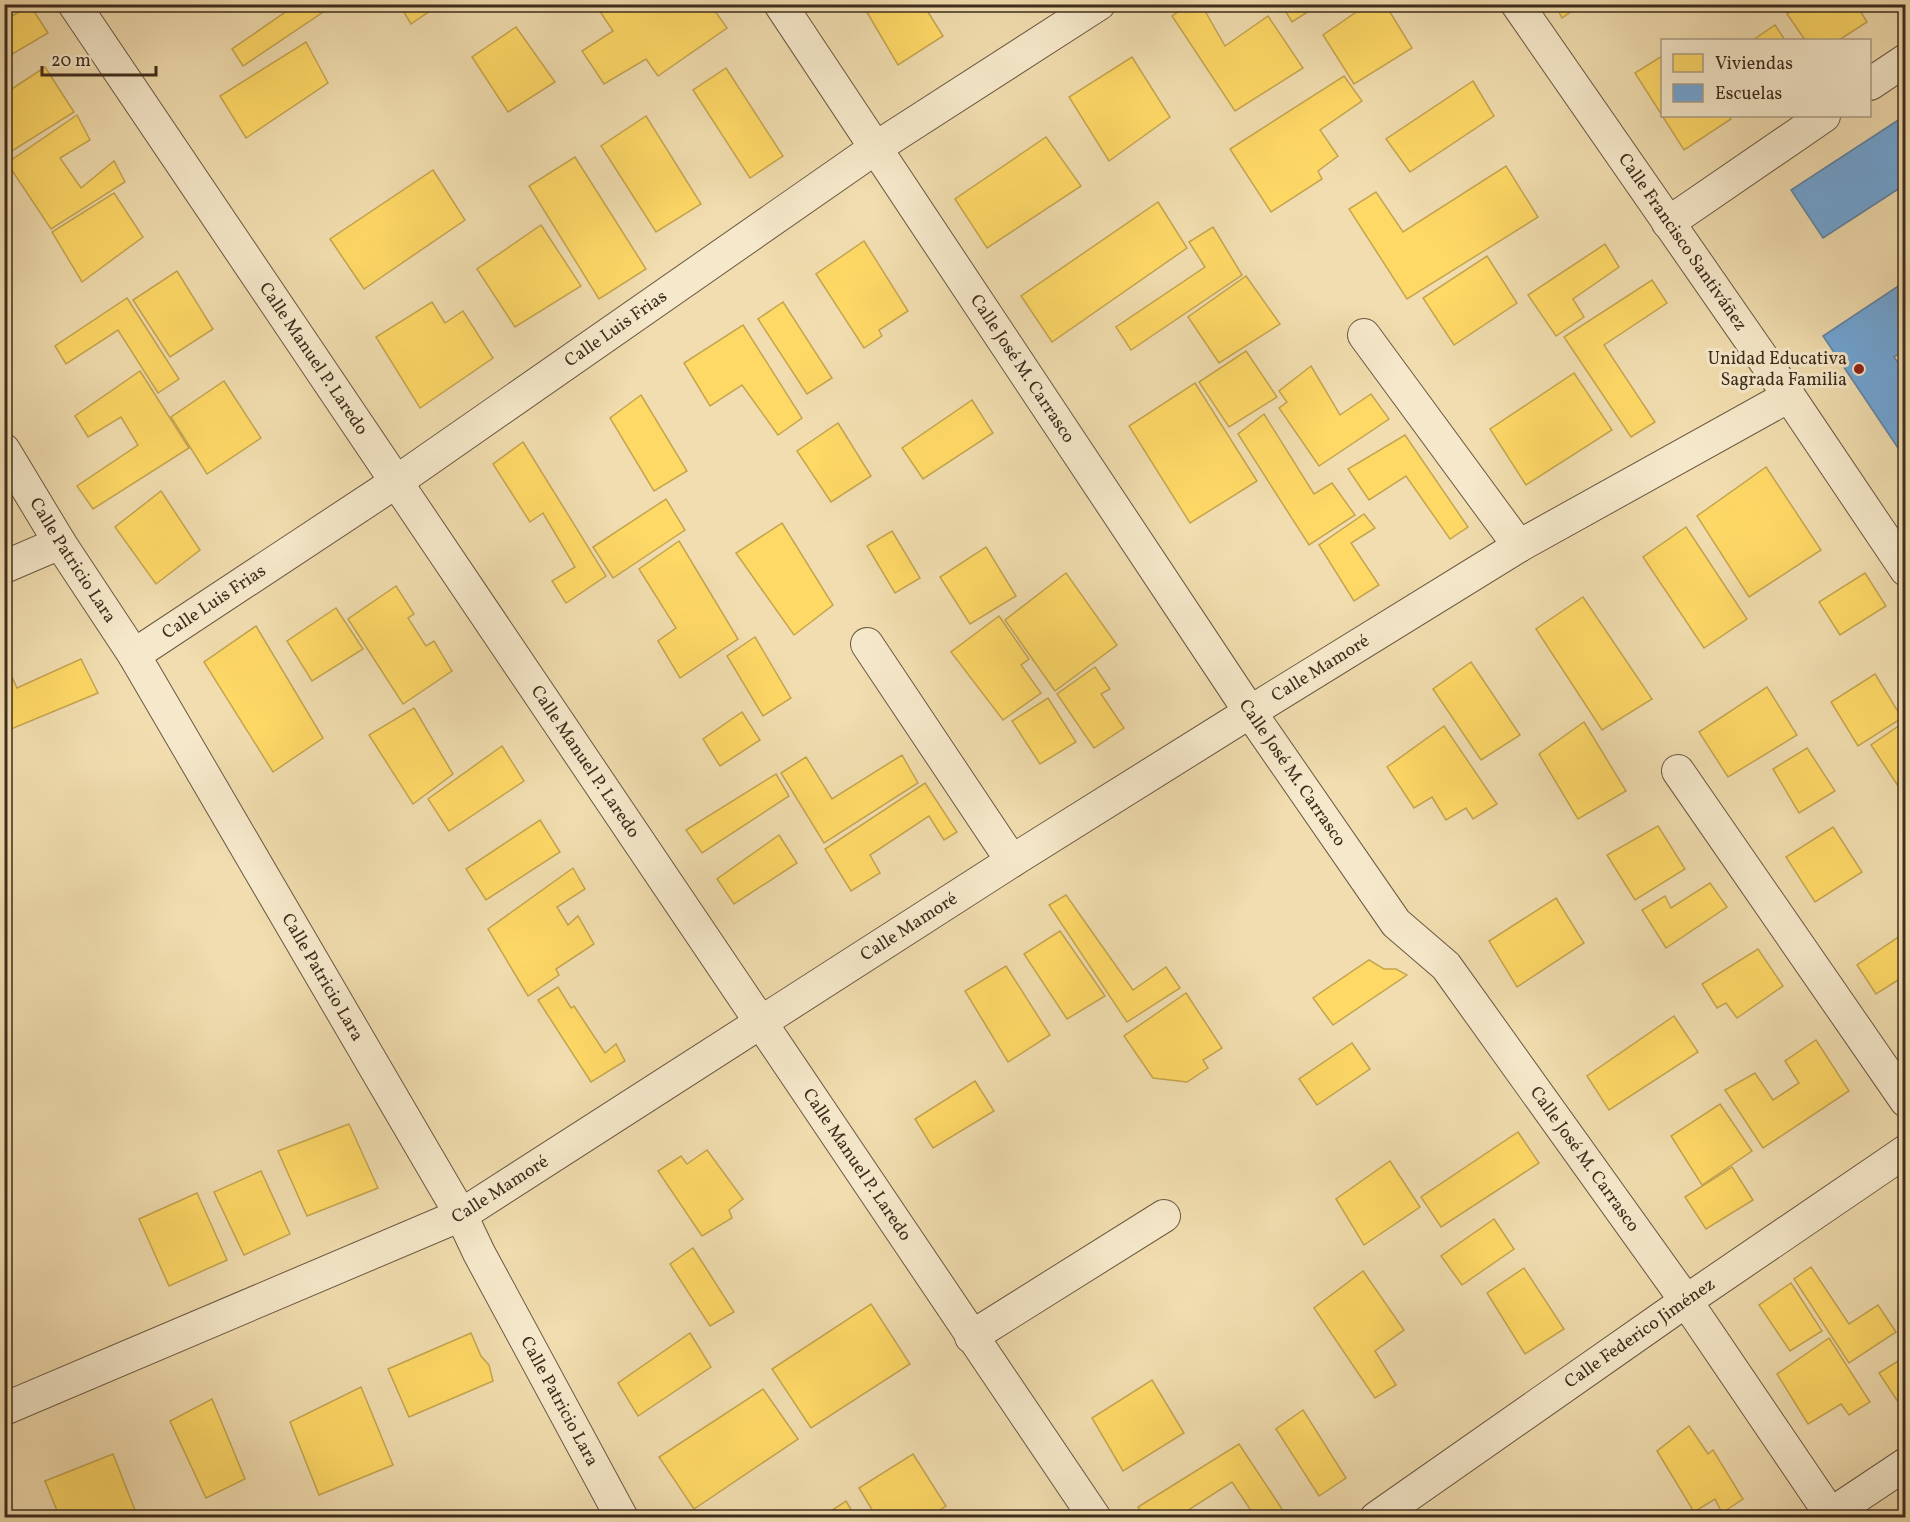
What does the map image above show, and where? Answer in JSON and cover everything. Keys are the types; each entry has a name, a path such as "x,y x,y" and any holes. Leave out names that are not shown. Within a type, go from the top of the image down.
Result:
{"street":[{"name":"Calle Manuel P. Laredo","path":"74,4 1095,1518"},
{"name":"Calle José M. Carrasco","path":"780,4 1250,712 1396,923 1446,966 1686,1301 1832,1516"},
{"name":"Calle Luis Frias","path":"134,655 396,482 877,147 1099,4"},
{"name":"Calle Francisco Santiváñez","path":"1517,4 1788,396 1905,570"},
{"path":"1871,83 1905,60"},
{"path":"1668,223 1823,117"},
{"path":"1364,335 1519,546"},
{"name":"Calle Mamoré","path":"4,1408 461,1215 1012,861 1250,712 1519,546 1788,396"},
{"name":"Calle Patricio Lara","path":"4,450 60,543 134,655 461,1215 479,1253 622,1518"},
{"path":"4,567 60,543"},
{"path":"867,644 1012,861"},
{"path":"1678,771 1905,1101"},
{"name":"Calle Federico Jiménez","path":"1376,1518 1905,1151"},
{"path":"971,1337 1164,1216"},
{"path":"1832,1516 1905,1464"}],"building: Viviendas":[{"path":"297,4 335,4 243,66 232,49"},
{"path":"399,4 440,4 411,24"},
{"path":"595,4 710,4 727,28 658,76 646,59 604,84 582,51 613,31"},
{"path":"862,4 923,4 943,36 898,65"},
{"path":"1189,4 1201,4 1225,46 1268,16 1303,68 1235,111 1172,16"},
{"path":"1281,4 1320,4 1292,22"},
{"path":"1368,4 1385,4 1412,48 1354,84 1323,35"},
{"path":"1555,4 1582,4 1562,18"},
{"path":"1802,4 1856,4 1867,22 1841,39 1804,39 1787,14"},
{"path":"30,5 48,33 4,59 4,21"},
{"path":"1775,25 1784,39 1754,39"},
{"path":"516,27 555,82 508,112 472,57"},
{"path":"306,42 328,83 246,138 220,96"},
{"path":"1132,57 1170,117 1109,161 1069,97"},
{"path":"1661,57 1661,113 1635,73"},
{"path":"45,67 74,112 4,156 4,94"},
{"path":"726,68 783,156 750,178 693,90"},
{"path":"1344,76 1362,101 1320,130 1338,156 1318,171 1322,179 1271,212 1230,149"},
{"path":"1473,81 1494,116 1410,172 1386,139"},
{"path":"77,115 90,140 60,158 81,188 114,161 125,182 51,229 7,163"},
{"path":"646,116 701,204 656,232 601,146"},
{"path":"1663,117 1730,117 1731,119 1684,150"},
{"path":"1046,137 1081,186 987,248 955,199"},
{"path":"575,157 646,269 599,299 529,186"},
{"path":"1506,166 1538,217 1407,299 1349,209 1376,192 1403,232"},
{"path":"433,170 465,220 364,289 330,239"},
{"path":"114,193 143,237 82,282 52,232"},
{"path":"1158,202 1187,248 1052,342 1021,296"},
{"path":"541,225 581,286 515,327 477,269"},
{"path":"1213,227 1242,275 1131,350 1116,327 1205,267 1189,242"},
{"path":"864,241 908,311 879,330 882,336 864,348 816,274"},
{"path":"1605,244 1619,267 1573,299 1584,317 1556,336 1528,295"},
{"path":"1487,256 1517,303 1454,345 1423,298"},
{"path":"177,271 213,329 170,357 133,300"},
{"path":"1246,276 1280,324 1219,363 1188,317"},
{"path":"1652,280 1667,303 1604,345 1655,422 1631,437 1564,337"},
{"path":"127,298 179,379 158,393 118,330 66,364 55,346"},
{"path":"432,302 445,323 463,311 493,358 420,408 376,337"},
{"path":"783,302 832,378 807,394 758,319"},
{"path":"743,325 802,418 778,435 742,385 710,406 684,363"},
{"path":"1246,351 1277,397 1229,427 1199,382"},
{"path":"1311,366 1340,415 1371,394 1389,419 1319,466 1279,408 1287,402 1279,391"},
{"path":"140,371 189,448 93,509 77,486 138,445 121,417 88,437 75,416"},
{"path":"1574,373 1612,430 1526,485 1490,429"},
{"path":"224,381 261,438 207,474 171,417"},
{"path":"1195,383 1257,481 1190,523 1129,426"},
{"path":"641,395 687,471 654,491 610,418"},
{"path":"972,400 993,433 923,479 902,448"},
{"path":"1264,414 1314,494 1332,483 1355,515 1309,545 1238,434"},
{"path":"838,423 871,476 831,502 797,451"},
{"path":"1405,435 1468,527 1450,539 1406,476 1369,500 1348,469"},
{"path":"523,442 606,576 566,603 552,581 575,567 543,513 530,522 493,464"},
{"path":"1766,467 1821,550 1749,597 1697,516"},
{"path":"161,491 200,550 156,584 115,527"},
{"path":"666,499 685,530 613,578 593,547"},
{"path":"1364,514 1375,528 1351,543 1379,585 1354,601 1319,545"},
{"path":"782,523 833,605 794,635 736,553"},
{"path":"1686,527 1747,619 1704,648 1643,557"},
{"path":"892,531 920,578 895,593 867,546"},
{"path":"679,541 738,639 680,678 658,641 676,628 639,569"},
{"path":"986,547 1016,596 970,624 940,577"},
{"path":"1066,573 1117,645 1055,691 1005,620"},
{"path":"1865,573 1886,606 1840,635 1819,602"},
{"path":"396,586 414,614 408,618 426,646 434,641 452,671 403,704 348,619"},
{"path":"1583,597 1652,699 1602,730 1536,629"},
{"path":"336,608 363,649 312,681 287,641"},
{"path":"999,616 1029,659 1021,665 1041,693 1003,720 951,652"},
{"path":"256,626 323,738 273,772 204,662"},
{"path":"755,637 791,698 763,716 727,656"},
{"path":"81,659 98,693 4,732 4,660 17,688"},
{"path":"1471,662 1520,735 1481,760 1433,689"},
{"path":"1095,667 1110,689 1101,694 1124,728 1094,748 1057,694"},
{"path":"1875,674 1902,718 1858,746 1831,702"},
{"path":"1767,687 1797,735 1728,777 1699,732"},
{"path":"1048,698 1076,742 1040,764 1012,721"},
{"path":"414,708 453,774 413,804 369,735"},
{"path":"742,712 760,740 720,766 703,739"},
{"path":"1906,721 1906,798 1871,745"},
{"path":"1584,722 1626,791 1578,819 1539,754"},
{"path":"1444,726 1497,804 1473,819 1466,808 1446,820 1432,797 1414,808 1387,767"},
{"path":"502,746 524,781 449,831 428,799"},
{"path":"1807,748 1835,791 1799,813 1773,769"},
{"path":"902,755 918,783 824,843 781,773 806,757 832,799"},
{"path":"776,774 789,796 702,853 686,830"},
{"path":"925,783 957,832 944,840 929,816 870,855 880,873 851,891 825,849"},
{"path":"540,820 560,852 486,900 466,869"},
{"path":"1658,826 1685,869 1635,900 1607,855"},
{"path":"1833,827 1862,872 1815,902 1786,857"},
{"path":"779,835 797,863 734,904 717,879"},
{"path":"573,868 585,889 557,907 568,925 578,916 594,944 556,969 559,975 528,996 488,929"},
{"path":"1710,883 1727,907 1666,948 1642,910 1665,896 1671,908"},
{"path":"1066,895 1133,990 1166,967 1180,988 1127,1022 1049,905"},
{"path":"1556,898 1584,943 1517,987 1489,941"},
{"path":"1060,931 1105,996 1067,1019 1024,954"},
{"path":"1906,932 1906,975 1876,994 1857,965"},
{"path":"1758,949 1783,986 1737,1018 1726,1003 1717,1008 1702,984"},
{"path":"1369,960 1384,969 1396,969 1407,975 1333,1025 1313,998"},
{"path":"1006,966 1050,1035 1008,1062 965,991"},
{"path":"558,987 571,1008 574,1006 605,1053 616,1044 625,1061 591,1082 538,1000"},
{"path":"1186,993 1222,1048 1203,1060 1208,1068 1187,1082 1153,1078 1124,1036"},
{"path":"1674,1016 1698,1052 1609,1110 1587,1076"},
{"path":"1816,1040 1849,1091 1763,1148 1725,1090 1755,1073 1773,1100 1799,1083 1785,1061"},
{"path":"1352,1043 1370,1069 1317,1105 1299,1079"},
{"path":"975,1081 994,1111 933,1148 915,1119"},
{"path":"1720,1104 1752,1151 1702,1185 1671,1136"},
{"path":"349,1124 378,1188 307,1216 278,1151"},
{"path":"1518,1132 1539,1163 1441,1227 1421,1197"},
{"path":"707,1150 743,1199 729,1210 732,1218 702,1236 658,1171 681,1156 687,1164"},
{"path":"1390,1161 1420,1207 1364,1245 1336,1199"},
{"path":"1732,1167 1753,1200 1706,1229 1685,1197"},
{"path":"261,1171 290,1234 244,1255 214,1192"},
{"path":"197,1193 227,1260 169,1286 139,1219"},
{"path":"1494,1219 1514,1249 1462,1285 1441,1256"},
{"path":"693,1248 734,1312 710,1326 670,1264"},
{"path":"1811,1267 1849,1324 1878,1305 1896,1332 1849,1363 1794,1279"},
{"path":"1524,1268 1564,1329 1525,1354 1487,1293"},
{"path":"1363,1271 1404,1330 1375,1351 1396,1385 1375,1398 1314,1308"},
{"path":"1791,1283 1822,1331 1790,1351 1759,1305"},
{"path":"871,1304 910,1364 811,1428 772,1369"},
{"path":"471,1333 481,1356 489,1365 493,1381 409,1417 388,1369"},
{"path":"690,1333 711,1367 638,1416 618,1383"},
{"path":"1829,1338 1870,1402 1849,1415 1841,1404 1808,1424 1777,1374"},
{"path":"1906,1356 1906,1414 1879,1373"},
{"path":"1152,1380 1184,1433 1123,1471 1092,1418"},
{"path":"361,1387 393,1465 319,1495 290,1422"},
{"path":"763,1389 798,1439 694,1509 659,1457"},
{"path":"212,1399 245,1479 206,1498 170,1421"},
{"path":"1303,1410 1346,1478 1319,1496 1276,1429"},
{"path":"1689,1426 1708,1454 1713,1450 1743,1499 1722,1513 1715,1499 1694,1512 1657,1451"},
{"path":"1239,1444 1288,1518 1256,1518 1232,1482 1176,1518 1145,1518 1138,1507"},
{"path":"113,1454 138,1518 60,1518 45,1481"},
{"path":"913,1454 946,1506 928,1518 877,1518 859,1488"},
{"path":"846,1501 856,1518 820,1518"}],"building: Escuelas":[{"path":"1906,115 1906,184 1823,238 1791,190"},
{"path":"1906,281 1906,349 1894,357 1906,374 1906,460 1823,336"}],"place":[{"name":"Unidad Educativa Sagrada Familia","path":"1859,369"}]}
